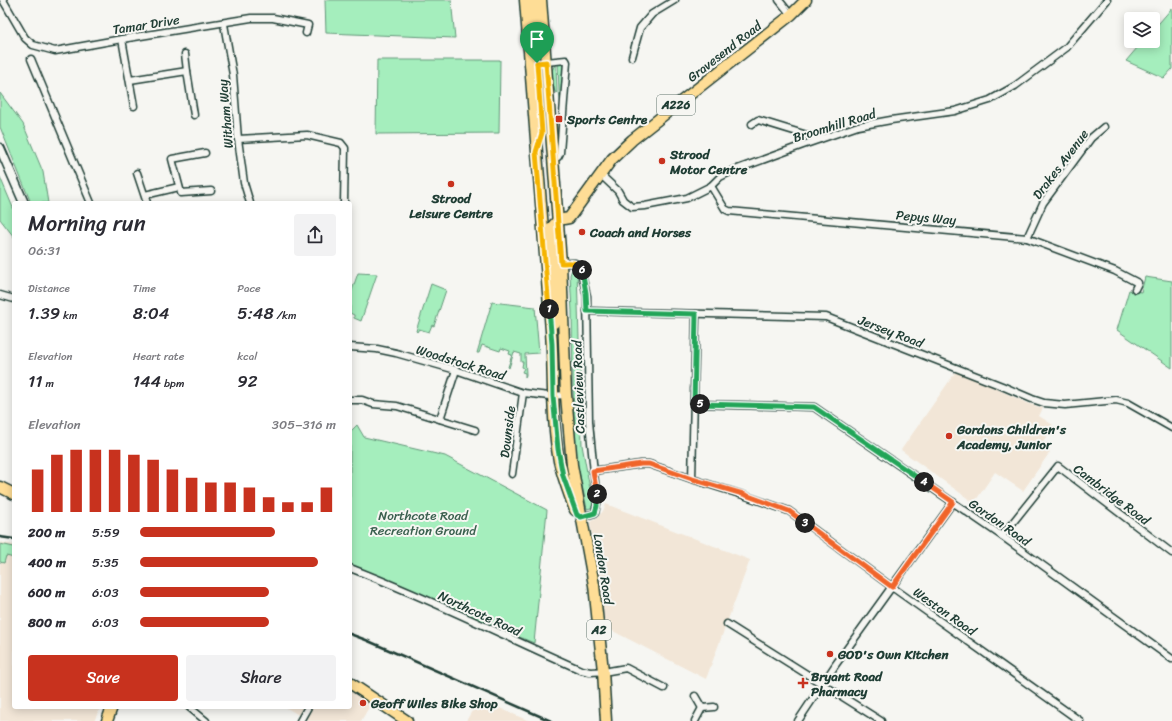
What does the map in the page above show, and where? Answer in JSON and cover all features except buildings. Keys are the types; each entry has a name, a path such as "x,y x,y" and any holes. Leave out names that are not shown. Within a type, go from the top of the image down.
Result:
{"main road":[{"name":"A2","path":"525,0 536,152"},
{"path":"528,35 534,34 536,30 534,0"},
{"name":"A2","path":"541,0 552,158 558,220"},
{"name":"Gravesend Road","path":"558,220 568,218 572,214 612,159 632,140 791,15 806,0"},
{"path":"536,152 542,133 537,64 538,62 546,62"},
{"name":"London Road","path":"536,152 542,224 553,263 564,323 566,395 572,465 594,585 603,671 606,721"},
{"name":"London Road","path":"558,220 553,263 556,306 552,344 556,441 560,465 577,515 581,517"},
{"name":"London Road","path":"553,396 559,385 559,359 564,323"},
{"path":"0,487 12,493"},
{"path":"352,685 407,721"},
{"path":"106,721 111,709"}],"street":[{"name":"Tamar Drive","path":"3,0 25,38 33,45 55,51 122,39 224,24 251,18 272,18 308,25 306,33"},
{"path":"632,57 640,28 652,14 675,0"},
{"path":"779,0 791,15"},
{"name":"Broomhill Road","path":"600,174 618,191 623,200 632,207 645,206 687,198 711,186 720,178 732,171 858,126 895,119 955,111 971,107 995,98 1025,80 1066,48 1107,0"},
{"name":"Witham Way","path":"224,24 233,75 238,139 244,183 249,201"},
{"path":"122,39 134,106"},
{"path":"185,54 194,115"},
{"path":"32,59 90,201"},
{"path":"546,62 562,60 567,62 560,153 558,157 552,158"},
{"path":"130,80 187,71"},
{"path":"752,124 758,120 820,139"},
{"name":"Drakes Avenue","path":"1027,238 1043,203 1091,138 1104,127"},
{"path":"238,139 307,136 340,143 345,148 344,201"},
{"path":"0,148 23,201"},
{"path":"204,153 172,158 181,193 211,191"},
{"path":"137,173 147,201"},
{"name":"Pepys Way","path":"711,186 725,209 729,211 1027,238 1115,271 1138,283 1135,289"},
{"path":"145,195 179,187"},
{"name":"Castleview Road","path":"553,263 576,263 581,268 586,288 589,422 593,471 598,501 597,508 594,513 581,517"},
{"path":"0,295 12,298"},
{"name":"Jersey Road","path":"587,311 826,317 1044,403 1065,405 1116,400 1128,403 1172,428"},
{"path":"692,479 696,314"},
{"name":"Woodstock Road","path":"352,347 384,350 456,370 523,393 538,396 566,395"},
{"path":"440,419 456,370"},
{"name":"Downside","path":"512,474 523,393"},
{"path":"352,400 362,400 373,404 393,405 475,430"},
{"name":"Gordon Road","path":"694,404 814,407 1002,536 1172,659"},
{"name":"Weston Road","path":"593,471 647,464 743,494 789,511 892,587 1080,721"},
{"name":"Cambridge Road","path":"1002,536 1058,466 1172,553"},
{"path":"798,721 822,684 953,502"},
{"name":"Northcote Road","path":"352,569 382,580 582,670 590,672 626,668 664,688"},
{"path":"727,624 880,721"},
{"path":"695,696 702,708"},
{"path":"702,708 714,707"},
{"path":"695,721 702,708"},
{"path":"191,709 206,721"},
{"path":"300,721 307,709"}],"shaded area":[{"name":"Gordons Children's Academy, Junior","path":"957,370 1029,404 1043,408 1039,416 1053,425 1041,446 1050,452 1023,491 995,472 974,503 901,450"},
{"path":"606,504 750,560 706,679 605,627 590,522 598,517"},
{"path":"0,542 12,545 12,709 100,709 94,721 0,721"},
{"path":"352,692 372,702 361,721 309,721 288,709 352,709"},
{"path":"479,699 529,721 466,721"}],"green space":[{"path":"325,0 451,0 455,38 326,33"},
{"path":"1172,8 1172,69 1164,78 1126,61 1137,48 1160,48 1160,22"},
{"path":"377,60 500,60 499,133 376,134"},
{"path":"558,63 562,64 564,68 561,107 559,91"},
{"path":"556,64 557,93 555,92 552,77 552,70"},
{"path":"0,93 23,124 43,172 48,201 30,201 0,127"},
{"path":"0,177 12,205 12,234 0,219"},
{"path":"572,269 577,269 582,445 593,505 591,508 587,509 576,458 570,275"},
{"path":"358,273 377,274 361,321 354,318 354,315 352,314 352,290"},
{"path":"1145,277 1172,281 1172,368 1117,330 1129,290 1141,292"},
{"path":"431,284 446,290 434,326 432,325 429,332 419,329 417,332 416,331"},
{"path":"492,302 535,307 539,353 525,354 526,375 525,377 525,373 522,372 524,368 522,367 523,362 521,362 521,354 514,352 509,368 512,355 509,354 510,351 501,348 500,351 482,345 479,353 477,353"},
{"name":"Northcote Road Recreation Ground","path":"357,425 364,437 445,456 547,510 534,643 352,569 352,430"},
{"path":"0,544 12,547 12,558 6,556 4,563 0,562"}],"railway":[{"path":"0,537 12,539"},
{"path":"352,635 551,721"}],"place":[{"name":"Sports Centre","path":"559,119"},
{"name":"Strood Motor Centre","path":"662,161"},
{"name":"Strood Leisure Centre","path":"451,184"},
{"name":"Coach and Horses","path":"582,232"},
{"name":"Gordons Children's Academy, Junior","path":"949,436"},
{"name":"GOD's Own Kitchen","path":"830,654"},
{"name":"Bryant Road Pharmacy","path":"803,683"},
{"name":"Geoff Wiles Bike Shop","path":"363,703"}],"route":[{"path":"546,62 561,263 576,263 581,268 586,288 587,311 696,314 694,404 814,407 953,502 892,587 789,511 743,494 692,479 649,464 593,471 598,501 596,512 581,517 577,515 561,469 556,434 553,396 552,344 536,152 542,133 537,63 546,62"}]}
